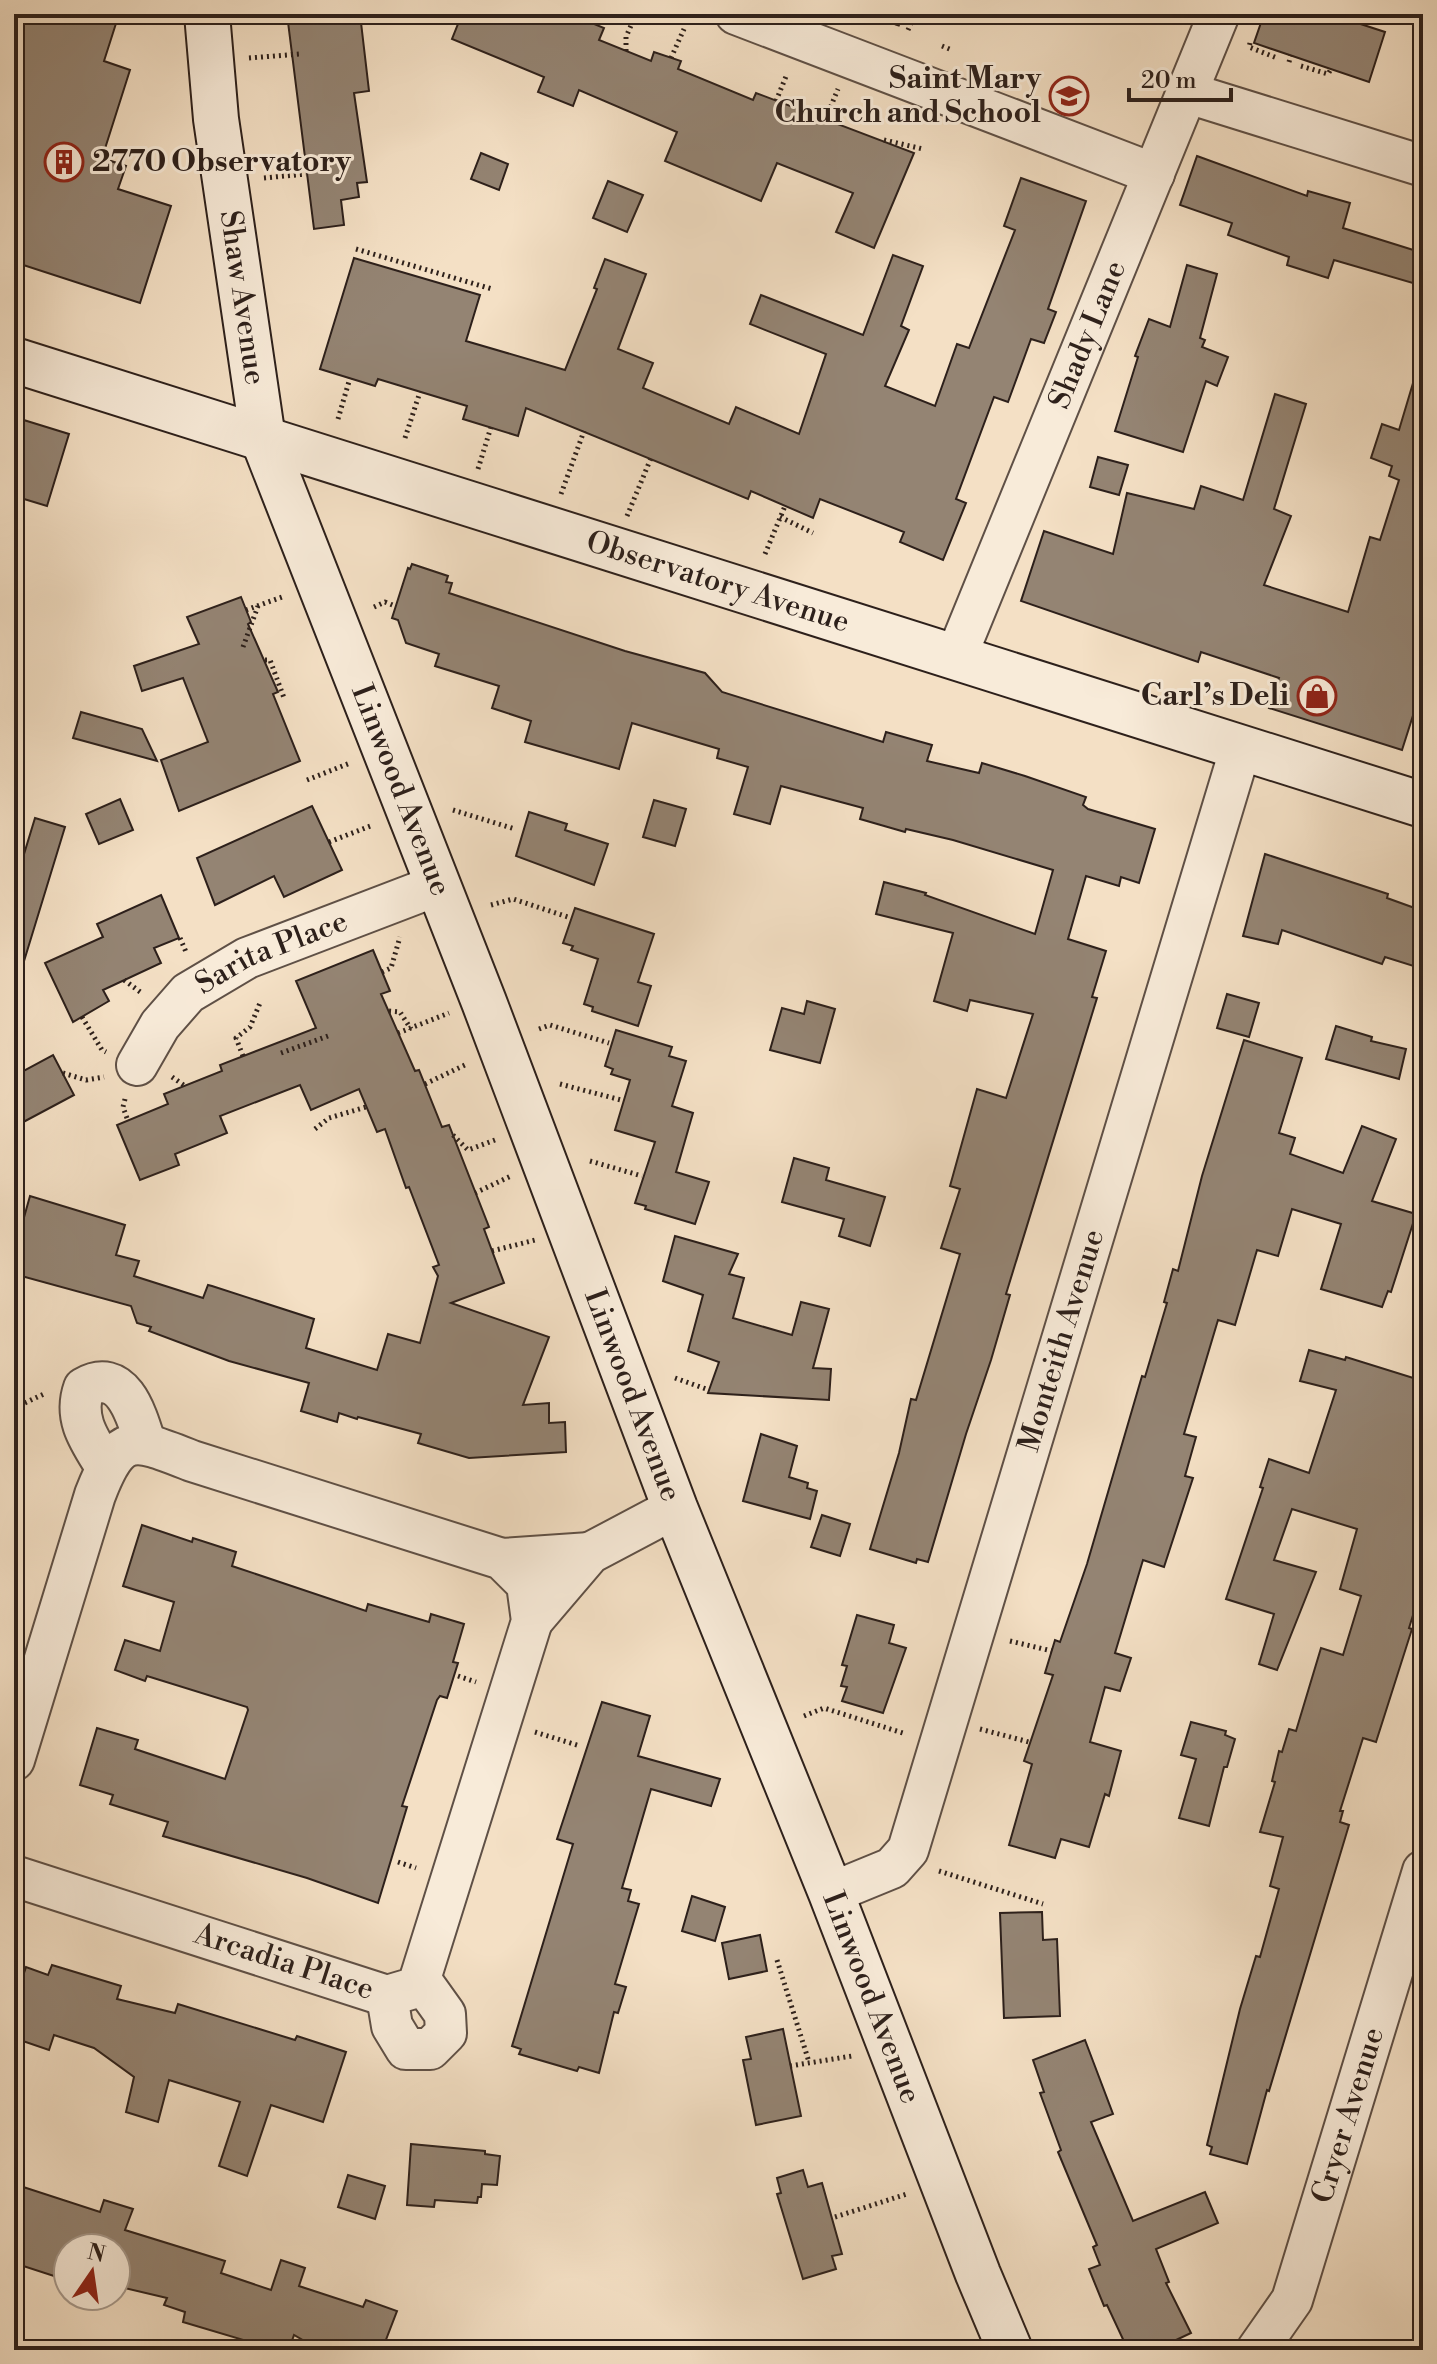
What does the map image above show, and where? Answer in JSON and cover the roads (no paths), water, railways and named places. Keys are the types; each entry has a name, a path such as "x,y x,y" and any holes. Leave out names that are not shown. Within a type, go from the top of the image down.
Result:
{"main road":[{"name":"Shaw Avenue","path":"207,14 216,119 263,439"},
{"name":"Observatory Avenue","path":"14,360 1423,805"},
{"name":"Linwood Avenue","path":"263,439 484,1002 675,1508 831,1893 1010,2350"}],"street":[{"path":"736,14 1154,174"},
{"name":"Shady Lane","path":"956,657 1219,14"},
{"path":"1188,93 1423,166"},
{"name":"Monteith Avenue","path":"831,1893 892,1868 908,1850 1241,747"},
{"name":"Sarita Place","path":"123,1070 188,993 247,958 438,885"},
{"path":"14,1760 106,1467 114,1455 126,1446 145,1442 136,1413 121,1391 109,1381 97,1380 84,1388 78,1404 83,1429 106,1467"},
{"name":"Arcadia Place","path":"145,1442 192,1461 502,1559 590,1553"},
{"name":"Arcadia Place","path":"14,1877 404,1987 532,1621 590,1553 675,1508"},
{"name":"Arcadia Place","path":"502,1559 527,1584 532,1621"},
{"name":"Cryer Avenue","path":"1257,2350 1292,2300 1423,1871"}],"place":[{"name":"Saint Mary Church and School","path":"1069,96"},
{"name":"2770 Observatory","path":"64,162"},
{"name":"Carl’s Deli","path":"1317,696"}]}
